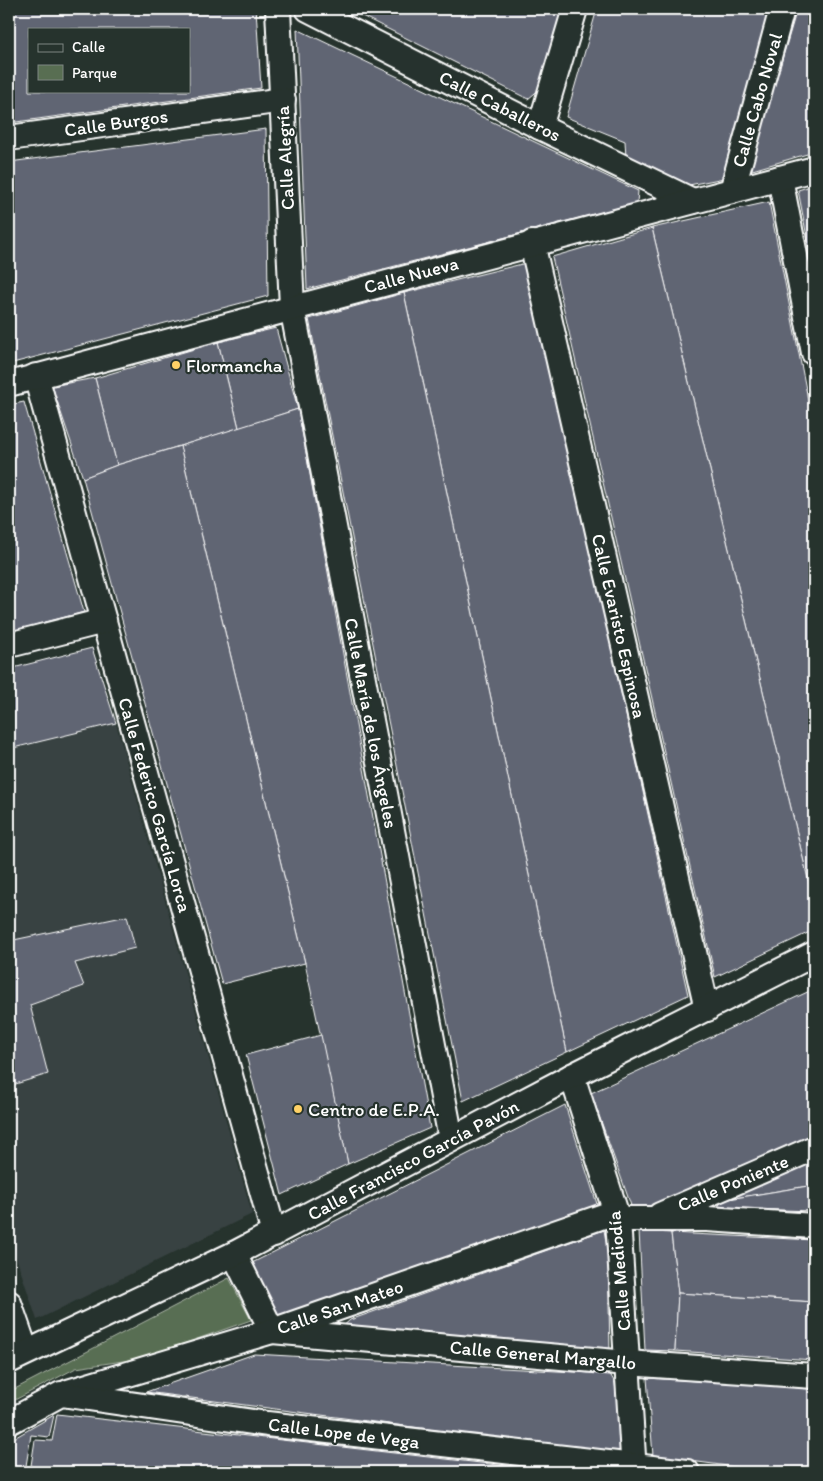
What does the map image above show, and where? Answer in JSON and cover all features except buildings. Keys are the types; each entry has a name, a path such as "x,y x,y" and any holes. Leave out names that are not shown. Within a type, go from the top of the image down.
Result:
{"street":[{"name":"Calle Alegría","path":"278,9 292,307"},
{"name":"Calle Caballeros","path":"308,9 540,127 693,200"},
{"path":"540,127 575,9"},
{"name":"Calle Cabo Noval","path":"732,190 782,9"},
{"name":"Calle Burgos","path":"9,138 283,100"},
{"name":"Calle Nueva","path":"9,384 814,169"},
{"path":"780,178 814,353"},
{"name":"Calle Evaristo Espinosa","path":"532,243 707,1009"},
{"name":"Calle María de los Ángeles","path":"292,307 451,1140"},
{"name":"Calle Federico García Lorca","path":"36,376 274,1234"},
{"path":"9,645 104,621"},
{"name":"Calle Francisco García Pavón","path":"17,1356 274,1234 572,1076 814,954"},
{"name":"Calle Mediodía","path":"572,1076 616,1216 633,1469"},
{"name":"Calle Poniente","path":"652,1218 814,1148"},
{"name":"Calle San Mateo","path":"61,1394 272,1331 616,1216 707,1219 814,1226"},
{"path":"234,1254 272,1331"},
{"path":"9,1303 17,1356"},
{"name":"Calle General Margallo","path":"272,1331 626,1363 814,1376"},
{"path":"9,1422 61,1394"},
{"name":"Calle Lope de Vega","path":"61,1394 267,1424 633,1469 688,1472"}],"shaded area":[{"path":"116,723 252,1214 37,1320 9,1236 9,749"}],"green space":[{"path":"229,1278 251,1320 143,1358 76,1368 9,1403 9,1392"}],"place":[{"name":"Flormancha","path":"176,365"},
{"name":"Centro de E.P.A.","path":"298,1109"}]}
